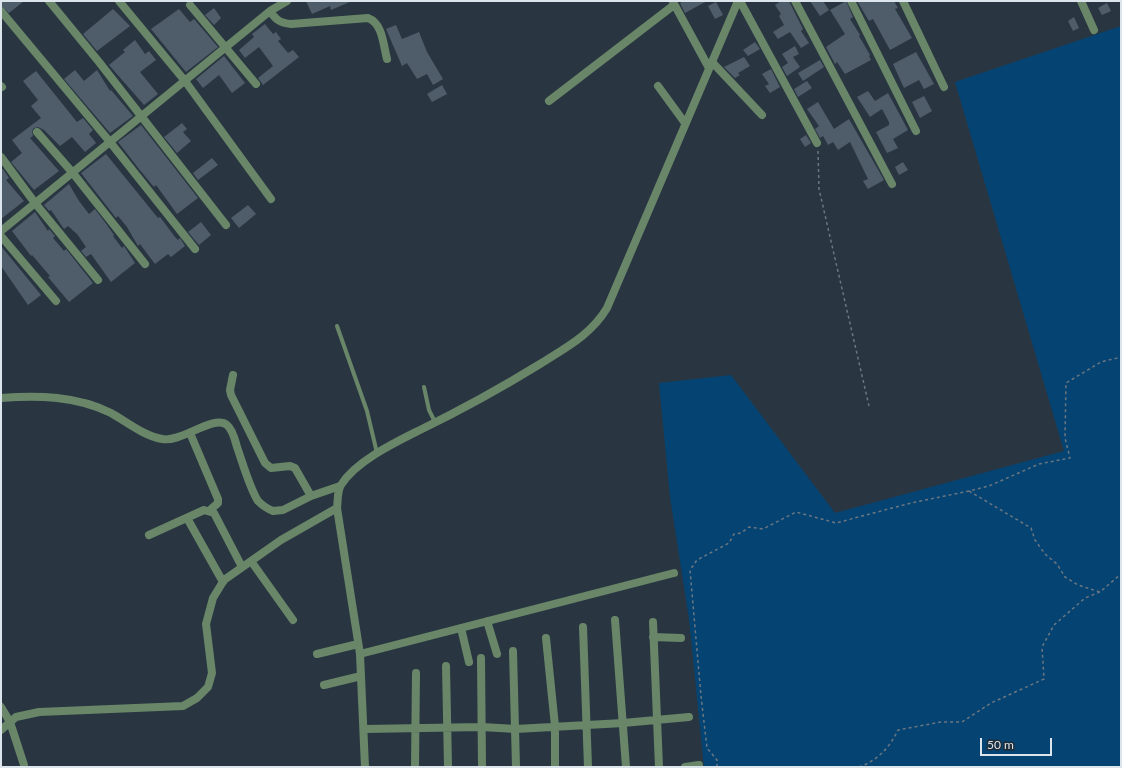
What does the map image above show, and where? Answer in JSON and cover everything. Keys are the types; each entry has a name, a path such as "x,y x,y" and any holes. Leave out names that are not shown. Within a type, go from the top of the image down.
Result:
{"street":[{"path":"49,1 142,116 226,225"},
{"path":"119,1 185,81 270,199"},
{"path":"1,231 270,11 287,1"},
{"path":"1,398 40,396 90,404 109,412 150,436 162,440 173,439 190,434 214,422 223,422 228,426 258,501 273,511 283,510 311,496 340,486 354,470 377,454 492,394 584,336 600,320 739,1"},
{"path":"739,1 817,143"},
{"path":"795,1 892,184"},
{"path":"851,1 916,131"},
{"path":"903,1 944,87"},
{"path":"1081,1 1094,30"},
{"path":"549,101 673,3 710,65 762,115"},
{"path":"190,5 256,84"},
{"path":"1,11 110,142 195,249"},
{"path":"270,11 276,20 282,24 368,18 374,20 379,25 387,58"},
{"path":"658,86 685,123"},
{"path":"37,132 72,172 145,264"},
{"path":"1,157 35,203 98,280"},
{"path":"1,236 56,301"},
{"path":"233,375 230,390 231,395 265,463 271,468 290,466 294,468 311,496"},
{"path":"190,434 218,499 218,503 209,511"},
{"path":"340,486 337,508 360,654 362,676 365,729 365,767"},
{"path":"1,730 16,717 39,712 183,706 197,698 208,687 212,673 206,624 213,598 223,582 281,540 337,508"},
{"path":"149,535 204,510 209,511 214,513 242,567"},
{"path":"187,518 223,582"},
{"path":"251,561 293,620"},
{"path":"360,654 674,573"},
{"path":"615,620 626,767"},
{"path":"487,621 497,654"},
{"path":"653,622 658,767"},
{"path":"583,627 588,767"},
{"path":"461,628 469,662"},
{"path":"654,637 681,638"},
{"path":"546,638 555,726 555,767"},
{"path":"317,654 358,644"},
{"path":"513,651 516,767"},
{"path":"481,658 482,767"},
{"path":"446,666 448,767"},
{"path":"414,767 416,673"},
{"path":"324,685 362,676"},
{"path":"1,707 10,722 24,765"},
{"path":"365,729 482,727 516,729 656,721 689,717"},
{"path":"685,767 699,765"}],"lane":[{"path":"337,326 368,411 377,454"},
{"path":"424,387 429,410 435,423"}],"path":[{"path":"817,143 819,189 870,406"},
{"path":"717,767 717,760 707,748 701,696 690,570 697,560 729,543 734,534 741,533 749,527 763,528 796,512 836,523 912,503 988,486 1039,464 1070,458 1065,438 1066,383 1102,362 1121,357"},
{"path":"969,491 1031,528 1035,540 1045,554 1057,564 1065,577 1078,585 1100,592"},
{"path":"858,767 868,764 891,744 898,730 941,722 962,722 991,703 1044,679 1042,647 1054,625 1085,598 1100,592 1121,574"}],"shaded area":[{"path":"1121,26 1121,767 704,767 689,619 670,497 659,383 731,375 835,513 1064,451 955,82"}],"building":[{"path":"1,1 24,1 9,13 1,6"},
{"path":"306,1 352,1 331,10 330,6 312,14"},
{"path":"684,1 707,1 685,13 680,3"},
{"path":"781,1 789,1 803,29 801,31 809,43 801,48 790,32 778,39 773,32 784,25 779,16 781,14 775,5"},
{"path":"810,1 823,1 829,10 820,16"},
{"path":"846,1 853,17 850,19 860,35 859,36 870,55 871,60 845,74 837,62 835,64 826,47 845,34 830,10"},
{"path":"857,1 894,1 898,8 895,9 912,38 890,50 873,19 869,21"},
{"path":"716,2 723,15 715,19 708,6"},
{"path":"1107,3 1111,11 1102,15 1098,8"},
{"path":"214,8 221,18 214,25 205,15"},
{"path":"113,9 130,26 97,51 83,34"},
{"path":"179,9 190,22 194,19 218,47 186,72 151,29"},
{"path":"1074,17 1079,28 1073,31 1068,21"},
{"path":"265,24 273,34 276,32 281,39 278,41 288,53 293,50 299,57 263,85 258,78 273,66 259,47 245,58 239,50 254,37 252,34"},
{"path":"396,25 402,39 419,32 427,52 443,79 433,85 427,74 417,79 407,63 402,66 386,29"},
{"path":"135,40 145,54 149,51 156,60 140,72 158,94 144,105 109,65 125,52 123,50"},
{"path":"755,42 760,49 748,56 743,50"},
{"path":"795,46 799,54 793,57 800,67 787,76 782,67 788,63 782,54"},
{"path":"916,52 934,84 924,89 919,80 904,88 893,64"},
{"path":"224,56 245,83 232,93 219,75 203,88 196,79"},
{"path":"744,57 750,66 738,73 740,75 735,78 724,67"},
{"path":"820,60 824,67 803,81 798,73"},
{"path":"771,69 780,87 770,93 765,86 769,84 762,74"},
{"path":"75,70 84,81 97,70 110,91 111,90 133,116 110,133 64,79"},
{"path":"36,71 77,122 83,118 93,130 89,134 96,143 85,152 72,137 60,146 44,130 38,127 34,128 32,131 33,136 30,138 59,171 34,190 11,162 22,153 12,140 41,118 31,106 38,100 23,81"},
{"path":"807,81 812,88 798,97 794,89"},
{"path":"442,85 447,94 432,102 427,94"},
{"path":"868,91 875,101 888,93 908,130 893,139 898,148 887,153 876,132 889,125 889,122 882,109 870,117 857,97"},
{"path":"924,96 932,111 920,118 912,102"},
{"path":"818,102 834,129 849,119 884,180 868,189 863,181 868,179 850,142 838,150 833,142 828,145 823,136 820,138 815,129 819,126 807,109"},
{"path":"182,123 187,129 183,132 191,141 177,153 164,137"},
{"path":"141,125 198,198 177,214 156,185 154,187 118,142"},
{"path":"806,135 811,143 805,147 800,139"},
{"path":"106,154 158,218 160,217 178,240 180,238 185,246 171,257 168,254 155,264 140,244 138,246 127,227 118,216 116,218 81,173"},
{"path":"212,158 218,165 198,180 193,173"},
{"path":"903,162 908,170 899,175 895,167"},
{"path":"3,169 9,178 6,180 24,201 1,219 1,170"},
{"path":"69,184 89,214 95,209 114,235 113,236 122,248 124,246 135,263 111,282 91,254 86,257 81,251 86,247 77,234 68,226 64,229 51,210 49,211 44,205"},
{"path":"248,205 256,214 239,228 231,218"},
{"path":"35,212 48,231 49,229 55,236 53,238 64,251 66,249 93,283 69,302 48,277 50,276 32,255 31,256 12,231"},
{"path":"201,222 211,235 199,245 188,232"},
{"path":"1,246 41,295 28,305 1,266"}]}
